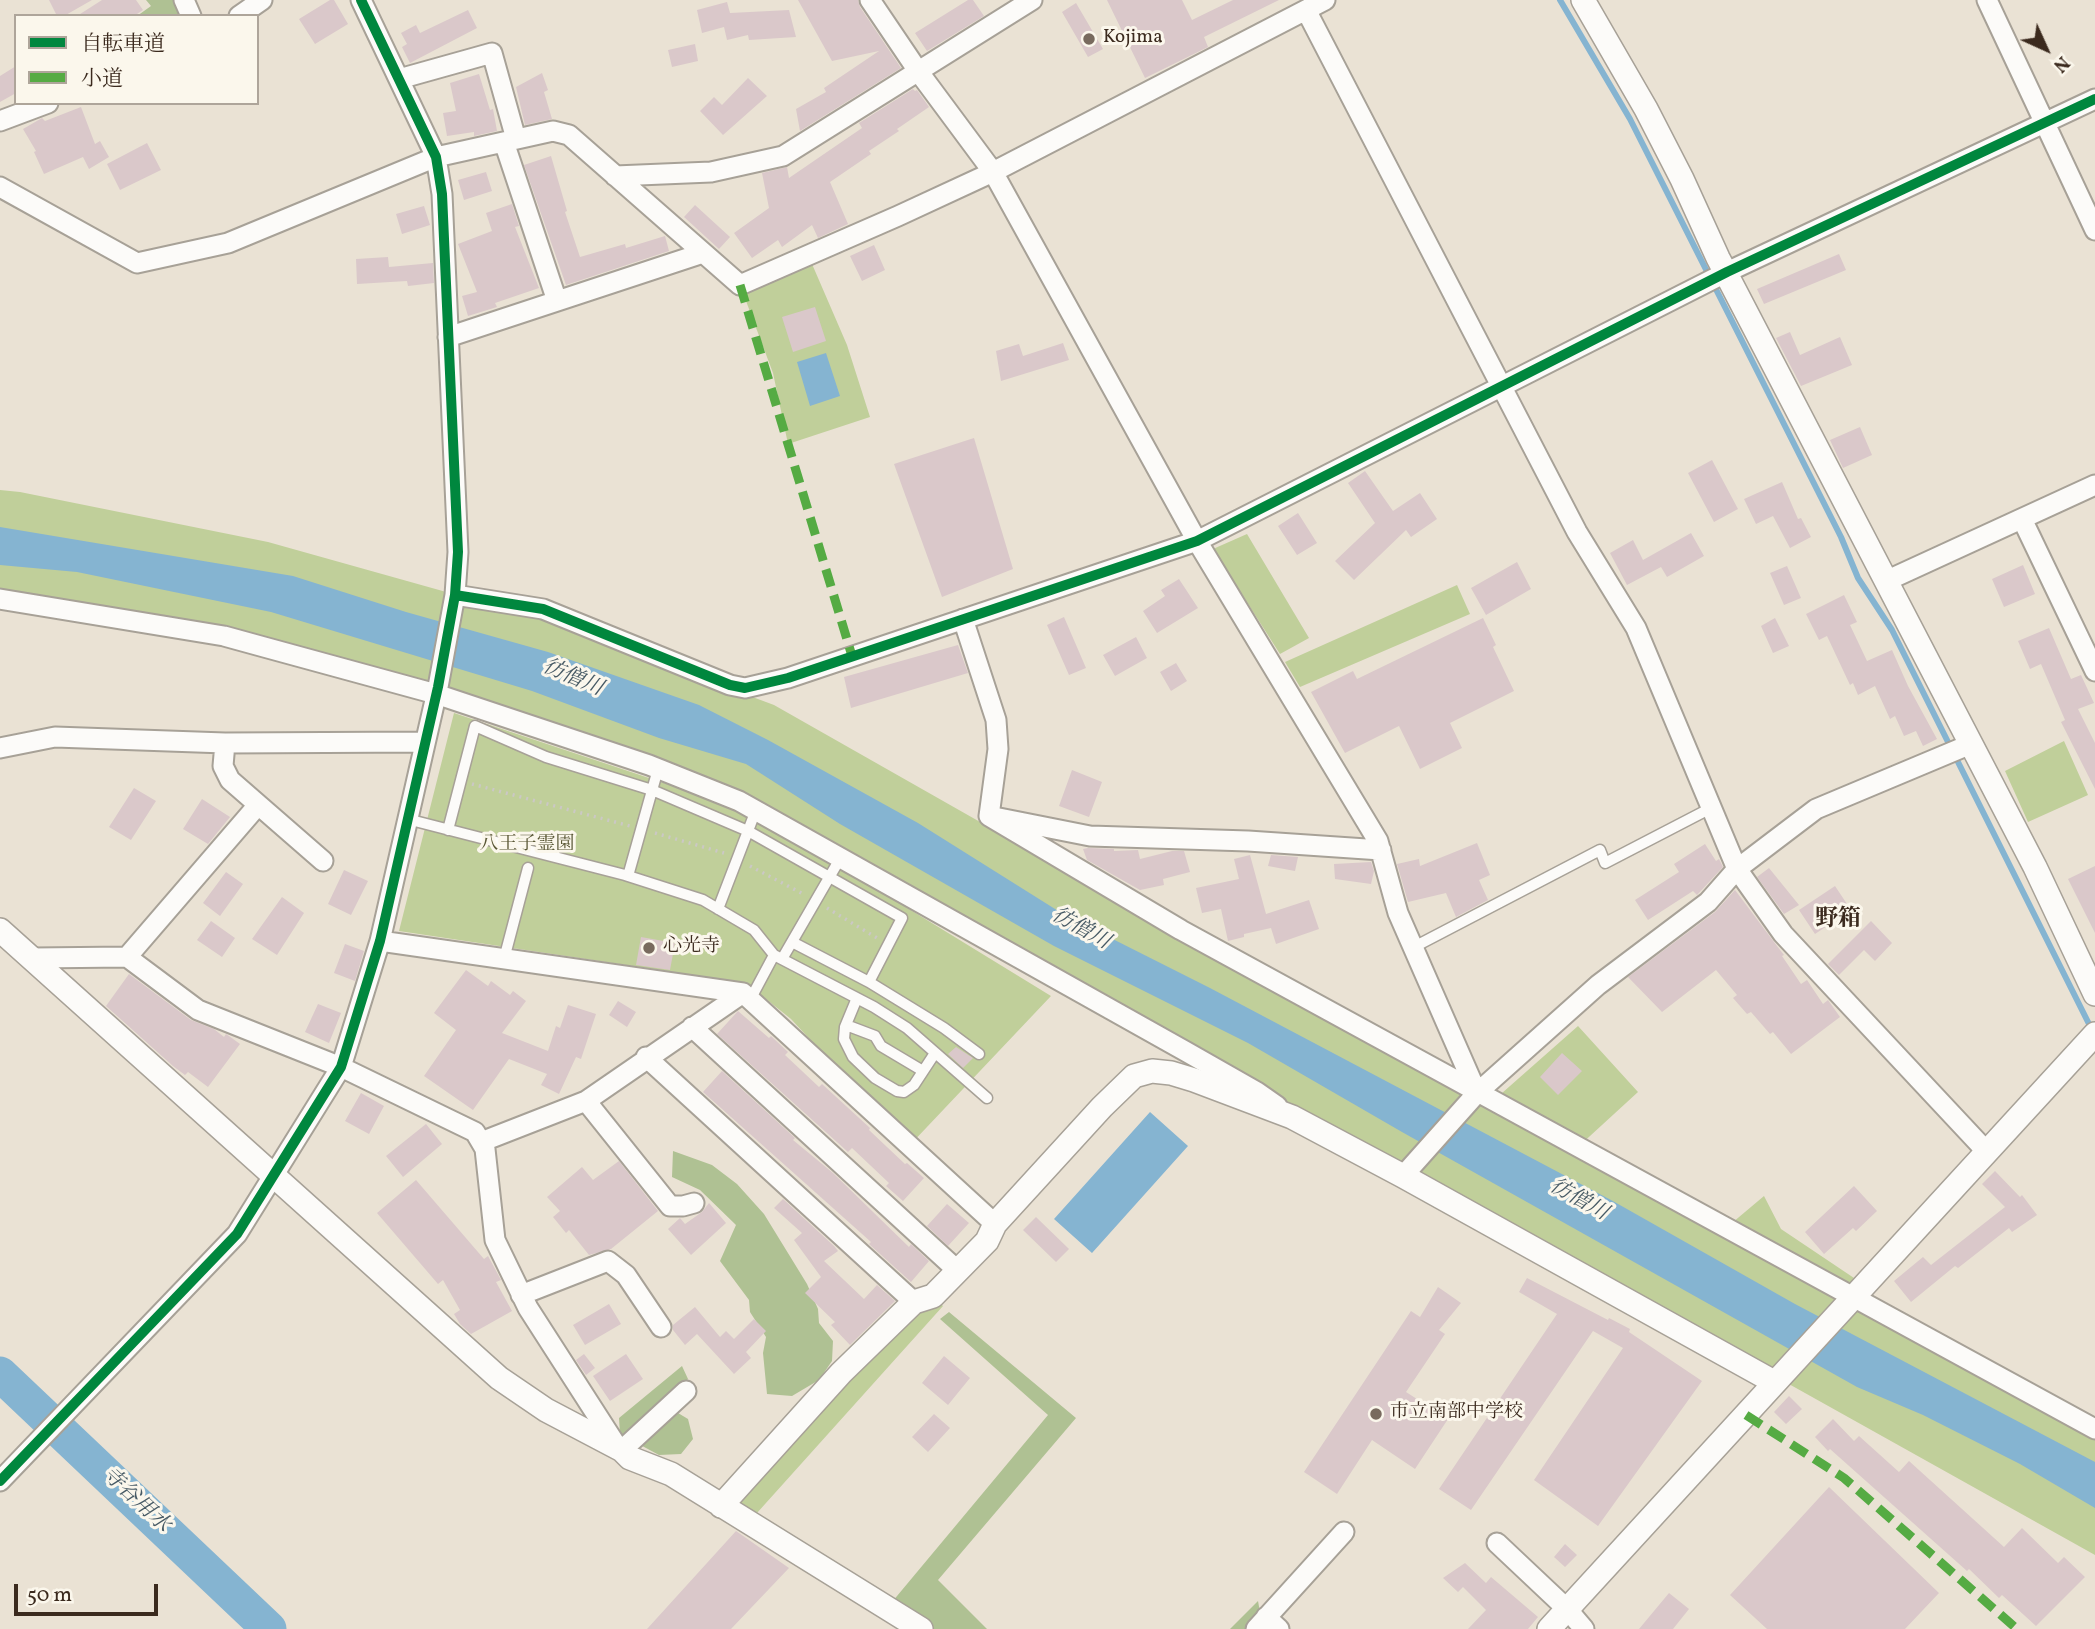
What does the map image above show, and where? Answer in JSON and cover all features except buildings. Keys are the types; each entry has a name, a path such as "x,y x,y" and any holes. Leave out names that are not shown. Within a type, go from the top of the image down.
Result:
{"street":[{"path":"242,14 262,0"},
{"path":"0,1481 237,1234 341,1067 380,941 437,691 454,595 458,552 442,194 436,157 361,0"},
{"path":"870,0 918,71 993,172 1197,541 1371,829 1381,850 1398,912 1475,1096"},
{"path":"615,176 711,172 783,156 1032,0"},
{"path":"0,187 137,263 228,243 338,195 436,157 553,131 569,135 740,285 993,172 1325,0"},
{"path":"1583,0 1646,109 1727,272 2035,867 2095,994"},
{"path":"1987,0 2095,230"},
{"path":"1306,10 1577,532 1636,628 1737,870 1783,934 1987,1152"},
{"path":"399,79 492,53 510,141 557,301"},
{"path":"454,595 543,609 730,685 745,688 788,678 1197,541 1727,272 2095,99"},
{"path":"0,121 43,105"},
{"path":"448,337 703,253"},
{"path":"1886,581 2095,485"},
{"path":"2022,519 2095,671"},
{"path":"0,599 224,636 437,691 658,769 739,801 1256,1092 1292,1117 1777,1378"},
{"path":"963,619 996,720 998,749 989,816"},
{"path":"0,748 55,737 225,743 425,742"},
{"path":"225,743 223,766 230,780 323,861"},
{"path":"1403,1176 1475,1096 1598,985 1708,901 1737,870 1816,809 1971,744"},
{"path":"127,957 258,804"},
{"path":"989,816 1090,836 1248,841 1381,850"},
{"path":"989,816 1181,930 1475,1096 2095,1429"},
{"path":"0,930 499,1378 545,1410 630,1458 671,1474 921,1629"},
{"path":"380,941 746,996 995,1224"},
{"path":"33,958 127,957 198,1010 341,1067 475,1132 485,1149 495,1240 522,1295 571,1378 620,1450"},
{"path":"481,1142 586,1101 692,1027 746,996"},
{"path":"692,1027 958,1271"},
{"path":"1549,1629 2095,1034"},
{"path":"646,1058 914,1302"},
{"path":"721,1506 841,1373 914,1302 933,1296 987,1241 995,1224 1102,1107 1135,1076 1152,1070 1171,1073 1292,1117"},
{"path":"586,1101 670,1206 695,1203"},
{"path":"522,1295 608,1261 626,1275 661,1327"},
{"path":"620,1450 687,1391"},
{"path":"1267,1625 1344,1532"},
{"path":"1497,1543 1567,1609 1584,1629"}],"lane":[{"path":"448,830 475,726 546,757 652,790 748,831 902,918 869,982"},
{"path":"628,876 658,769"},
{"path":"1414,947 1600,849 1605,863 1711,808"},
{"path":"718,909 756,810"},
{"path":"407,819 628,876 703,900 754,930 778,957 857,998 907,1028 987,1098"},
{"path":"746,996 792,942 841,857"},
{"path":"504,959 528,868"},
{"path":"792,942 869,982 944,1028 979,1054"},
{"path":"857,998 846,1025 844,1039 853,1057 875,1079 904,1092 914,1085 935,1053"},
{"path":"846,1025 875,1036 881,1046 923,1072"}],"path":[{"path":"461,781 716,849 816,901 888,945"}],"green space":[{"path":"146,0 179,0 184,14 140,14 151,6"},
{"path":"812,264 847,345 870,417 788,444 773,373 740,285"},
{"name":"八王子霊園","path":"0,490 268,542 546,620 774,705 1232,965 1493,1101 1578,1026 1638,1092 1578,1147 1726,1228 1764,1196 1781,1229 1854,1278 1844,1292 2095,1429 2095,1555 1318,1121 767,822 1051,996 909,1146 791,1019 746,983 399,931 454,713 703,796 507,714 264,647 0,599"},
{"path":"1247,534 1309,638 1280,654 1213,549"},
{"path":"1457,585 1470,614 1300,687 1285,662"},
{"path":"2064,741 2088,795 2028,822 2005,771"},
{"path":"673,1151 712,1165 737,1184 764,1214 807,1284 818,1309 819,1323 833,1341 832,1361 819,1380 792,1396 767,1394 763,1353 766,1337 750,1312 749,1300 720,1261 736,1225 700,1190 672,1177"},
{"path":"933,1296 943,1306 748,1523 721,1506"},
{"path":"949,1312 1076,1418 938,1580 987,1629 921,1629 887,1608 1048,1415 940,1319"},
{"path":"682,1366 688,1379 668,1407 688,1419 693,1439 681,1454 659,1455 620,1434 619,1418"},
{"path":"1258,1601 1263,1629 1230,1629"}],"water":[{"path":"826,353 840,396 810,406 797,362"},
{"name":"彷僧川","path":"0,527 293,576 406,612 548,652 699,705 918,823 1063,914 1210,988 1611,1200 1795,1304 2095,1462 2095,1508 2020,1464 1923,1415 1857,1387 1248,1043 1054,946 840,824 746,764 659,738 532,691 271,612 77,572 0,565"},
{"path":"1150,1112 1188,1146 1092,1253 1054,1219"}],"waterway":[{"path":"1560,0 1630,119 1841,537 1858,578 1892,630 2092,1030"},
{"name":"寺谷用水","path":"0,1374 269,1629"}],"marked path":[{"path":"740,285 852,656"},
{"path":"1746,1415 1844,1478 2017,1629"}],"cycle path":[{"path":"0,1481 237,1234 341,1067 380,941 438,687 455,595 458,552 442,194 436,157 361,0"},
{"path":"455,595 543,609 730,685 745,688 788,678 1197,541 1727,272 2095,99"}],"place":[{"name":"Kojima","path":"1089,39"},
{"name":"心光寺","path":"649,948"},
{"name":"市立南部中学校","path":"1376,1414"}],"district":[{"name":"野箱","path":"1838,921"}]}
